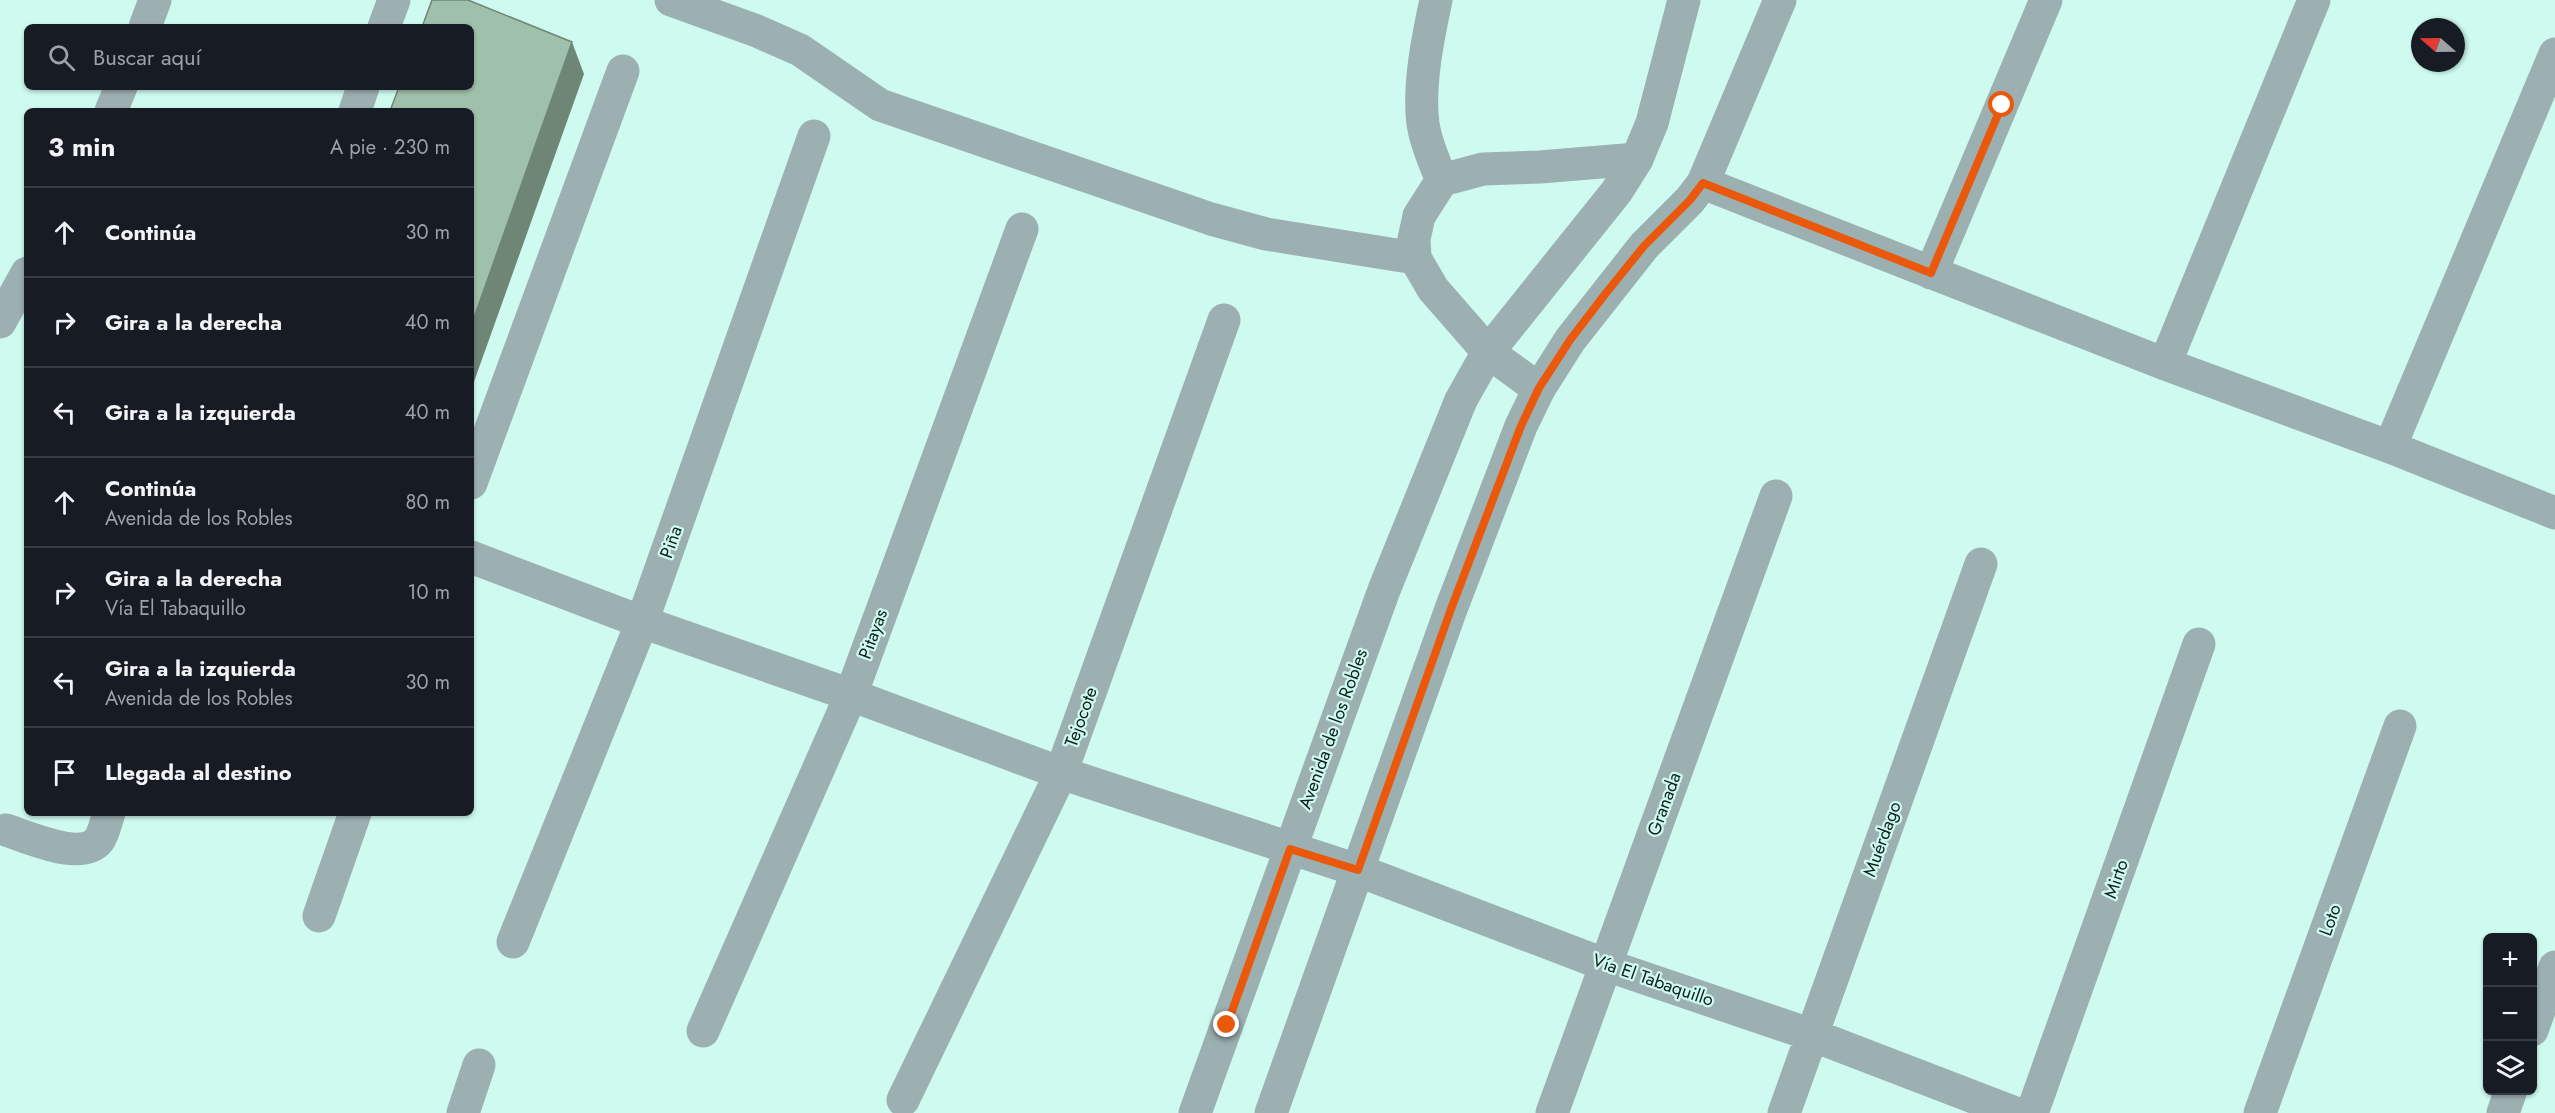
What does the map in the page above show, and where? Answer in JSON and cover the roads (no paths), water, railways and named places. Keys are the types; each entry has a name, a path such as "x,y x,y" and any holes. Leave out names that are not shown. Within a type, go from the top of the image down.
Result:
{"street":[{"path":"146,24 155,0"},
{"path":"385,24 393,0"},
{"path":"671,0 757,31 800,50 880,105 902,113 1211,219 1266,234 1415,258"},
{"path":"1436,0 1425,73 1423,124 1432,158 1442,180"},
{"name":"Avenida de los Robles","path":"1195,1113 1384,590 1461,400 1488,352 1617,191 1637,159 1652,123 1684,0"},
{"path":"1271,1113 1455,598 1521,426 1539,388 1570,340 1644,246 1690,200 1703,183 1780,0"},
{"path":"1931,273 2046,0"},
{"path":"2165,364 2314,0"},
{"path":"2390,447 2555,54"},
{"path":"474,475 622,70"},
{"path":"112,108 120,90"},
{"path":"356,108 362,90"},
{"name":"Piña","path":"513,942 642,622 814,136"},
{"path":"1539,388 1488,352 1433,289 1415,258 1414,239 1419,216 1442,180 1483,169 1637,159"},
{"path":"1703,183 2165,364 2390,447 2555,513"},
{"name":"Pitayas","path":"703,1031 851,695 1022,229"},
{"path":"2,314 24,278"},
{"name":"Tejocote","path":"903,1100 1061,773 1224,320"},
{"name":"Granada","path":"1552,1113 1776,496"},
{"name":"Vía El Tabaquillo","path":"474,558 642,622 851,695 1061,773 1358,870 1606,965 1812,1035 2015,1113"},
{"name":"Muérdago","path":"1784,1113 1981,564"},
{"name":"Mirto","path":"2032,1113 2199,644"},
{"name":"Loto","path":"2260,1113 2400,726"},
{"path":"6,830 72,850 89,848 99,839 108,816"},
{"path":"319,916 354,816"},
{"path":"2537,1017 2555,968"},
{"path":"464,1113 478,1065"},
{"path":"2503,1113 2509,1095"}]}
